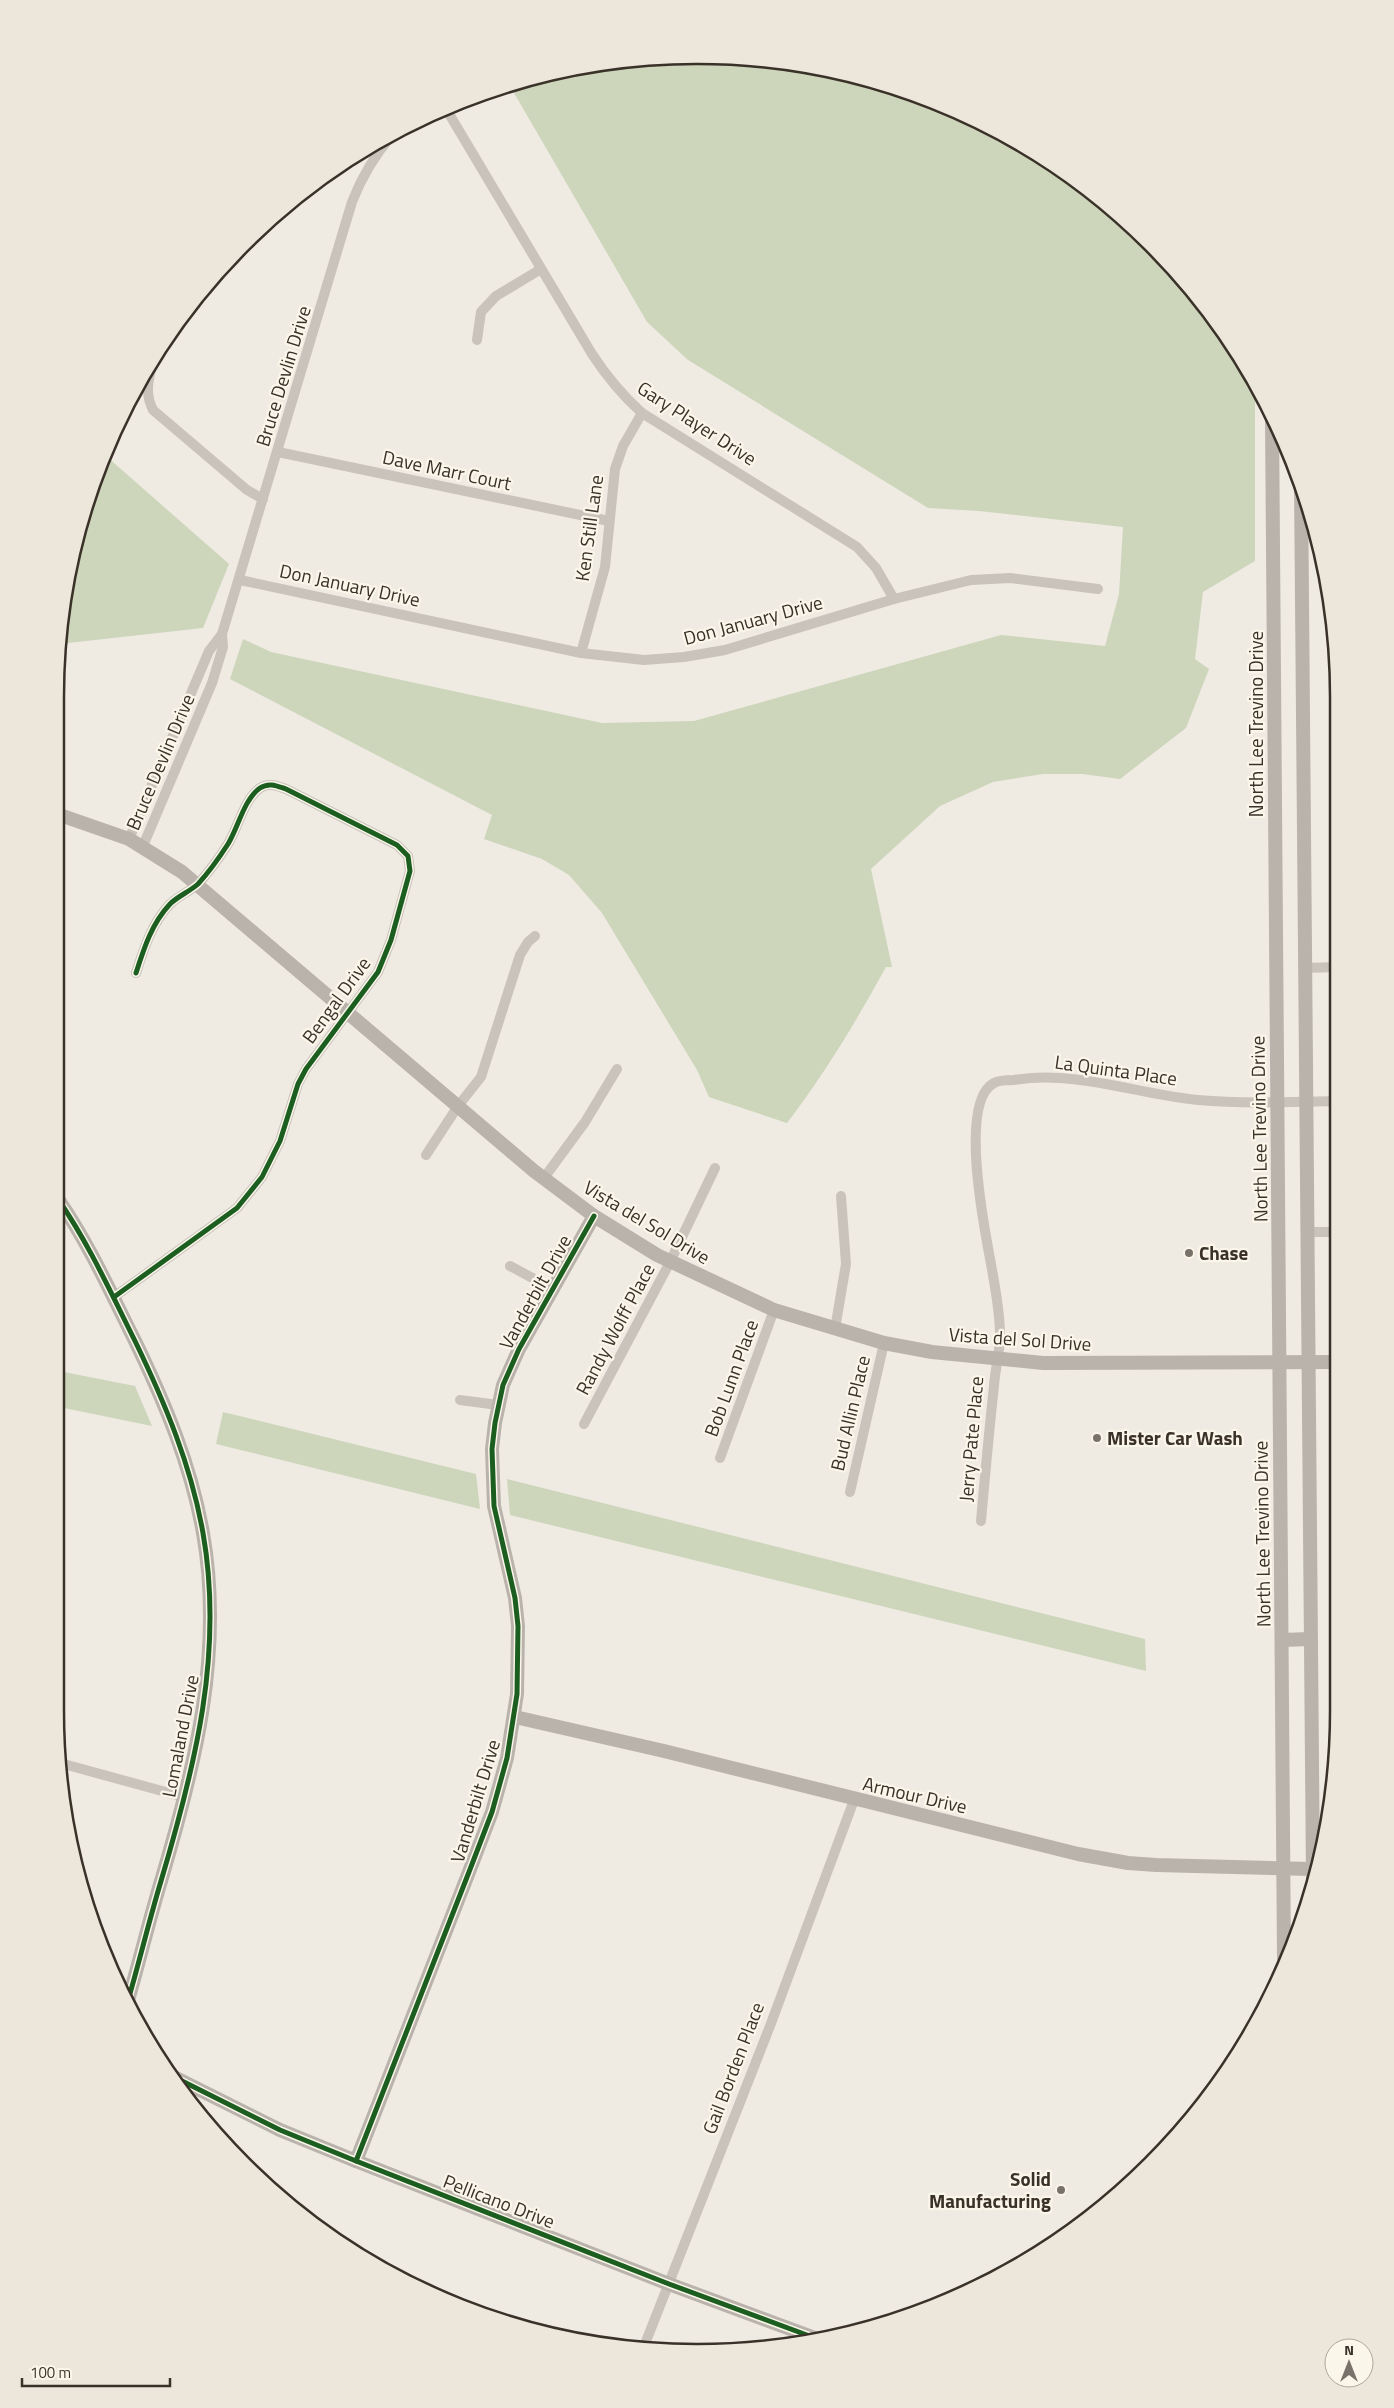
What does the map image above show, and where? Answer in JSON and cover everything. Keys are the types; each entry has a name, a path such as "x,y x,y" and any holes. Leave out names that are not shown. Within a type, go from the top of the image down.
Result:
{"main road":[{"name":"North Lee Trevino Drive","path":"1272,433 1284,1948"},
{"path":"1301,507 1312,1862"},
{"name":"Vista del Sol Drive","path":"64,816 129,839 143,846 197,884 544,1178 594,1216 670,1262 774,1310 884,1343 932,1352 996,1360 1043,1363 1330,1362"},
{"name":"Lomaland Drive","path":"64,1208 79,1230 114,1297 173,1425 194,1491 203,1535 209,1588 210,1651 203,1718 184,1797 129,1992"},
{"name":"Vanderbilt Drive","path":"356,2162 492,1812 507,1758 515,1717 518,1626 515,1598 494,1506 492,1449 498,1406 510,1367 594,1216"},
{"path":"1282,1640 1310,1639"},
{"name":"Armour Drive","path":"515,1717 664,1751 1070,1853 1128,1863 1284,1868 1309,1873"},
{"name":"Pellicano Drive","path":"185,2082 280,2130 356,2162 668,2284 807,2334"}],"street":[{"name":"Gary Player Drive","path":"449,114 607,378 642,413 857,546 876,568 894,599"},
{"name":"Bruce Devlin Drive","path":"129,839 209,651 222,634 240,580 352,202 364,173 379,149"},
{"path":"477,340 481,312 496,296 541,269"},
{"path":"148,382 146,389 148,400 153,410 248,490 263,499"},
{"name":"Ken Still Lane","path":"581,653 605,567 614,469 623,446 642,413"},
{"name":"Dave Marr Court","path":"278,452 608,521"},
{"name":"Don January Drive","path":"240,580 581,653 644,660 684,657 725,650 894,599 971,580 994,578 1098,589"},
{"name":"Bruce Devlin Drive","path":"143,846 212,683 223,647 222,634"},
{"name":"Bengal Drive","path":"114,1297 237,1208 247,1197 273,1158 298,1084 306,1068 331,1033 349,1014 378,972 390,940 410,871 408,856 404,850 286,789 267,785 259,789 250,800 222,855 197,884 170,904 158,920 150,935 136,973"},
{"path":"426,1155 458,1106 481,1077 520,955 528,942 535,936"},
{"path":"1305,968 1330,967"},
{"path":"544,1178 585,1122 617,1069"},
{"name":"La Quinta Place","path":"996,1360 1000,1338 999,1314 977,1192 976,1150 980,1107 990,1086 995,1082 1020,1078 1054,1077 1101,1081 1196,1099 1277,1102 1330,1101"},
{"name":"Randy Wolff Place","path":"584,1424 670,1262 714,1168"},
{"path":"835,1329 846,1264 841,1196"},
{"path":"1307,1232 1330,1232"},
{"path":"510,1266 553,1290"},
{"name":"Bob Lunn Place","path":"720,1458 774,1310"},
{"name":"Bud Allin Place","path":"850,1492 884,1343"},
{"name":"Jerry Pate Place","path":"981,1521 996,1360"},
{"path":"460,1400 498,1406"},
{"path":"66,1765 184,1797"},
{"name":"Gail Borden Place","path":"645,2342 770,2026 854,1800"}],"green space":[{"path":"656,65 738,65 780,69 861,85 901,97 977,129 1049,170 1115,221 1173,279 1224,345 1255,398 1255,561 1203,592 1195,659 1209,669 1186,728 1120,779 1082,774 1043,774 993,782 940,806 871,869 892,967 886,967 840,1047 787,1123 709,1097 697,1070 602,913 569,875 542,859 484,839 492,815 230,679 243,639 271,652 602,723 694,721 1001,635 1105,646 1119,594 1123,527 979,511 928,508 688,360 647,322 513,91 573,76 614,69"},
{"path":"110,460 229,564 203,628 66,643 69,614 85,533 97,493"},
{"path":"64,1372 135,1386 152,1426 64,1408"},
{"path":"223,1412 476,1474 480,1509 216,1444"},
{"path":"507,1479 1145,1639 1146,1671 510,1515"}],"cycle path":[{"path":"114,1297 237,1208 262,1177 280,1141 298,1084 306,1069 378,972 391,940 410,871 408,856 397,845 286,789 273,785 263,786 254,793 245,806 232,837 210,870 198,884 170,904 158,919 136,973"},
{"path":"64,1208 80,1233 99,1269 167,1411 192,1483 203,1533 209,1577 210,1622 208,1665 203,1709 195,1752 185,1795 130,1993"},
{"path":"356,2161 492,1812 507,1758 517,1694 518,1626 515,1598 494,1506 492,1449 495,1423 503,1385 519,1349 594,1216"},
{"path":"185,2082 280,2130 356,2161 669,2284 806,2335"}],"place":[{"name":"Chase","path":"1189,1253"},
{"name":"Mister Car Wash","path":"1097,1438"},
{"name":"Solid Manufacturing","path":"1061,2190"}]}
